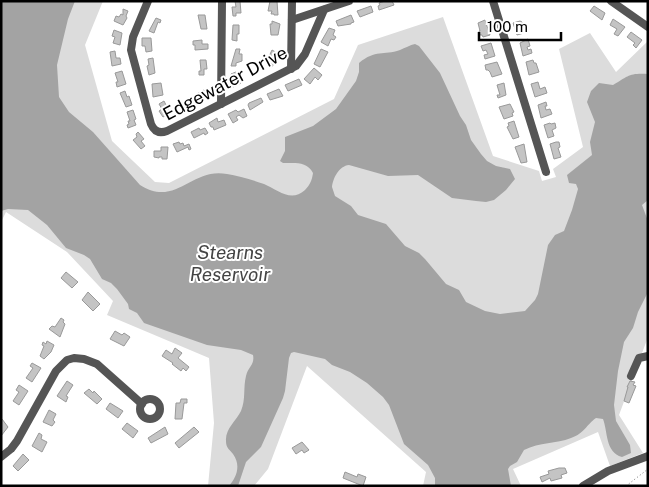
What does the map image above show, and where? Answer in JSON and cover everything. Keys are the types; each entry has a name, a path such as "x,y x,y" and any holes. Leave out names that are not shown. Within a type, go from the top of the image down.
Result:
{"street":[{"name":"Edgewater Drive","path":"148,1 133,38 131,50 151,124 154,130 160,133 291,69 305,54 324,10"},
{"path":"221,104 222,1"},
{"path":"291,69 292,1"},
{"name":"Edgewater Drive","path":"292,20 349,1"},
{"path":"493,1 546,172"},
{"path":"611,1 648,27"},
{"path":"631,376 639,358 648,356"},
{"path":"1,456 17,441 56,371 67,360 81,358 97,364 142,404"},
{"path":"583,486 608,471 648,456"}],"path":[{"path":"626,486 648,469"}],"shaded area":[{"name":"Stearns Reservoir","path":"1,1 103,1 85,45 112,141 155,182 169,183 334,99 358,45 443,17 493,156 539,171 542,181 556,177 553,169 583,147 559,49 590,33 616,72 648,41 648,337 619,415 643,453 610,466 598,432 513,469 521,486 423,486 426,472 307,366 268,469 254,486 208,486 214,423 209,358 107,315 113,301 67,252 6,212 1,222"}],"water":[{"name":"Stearns Reservoir","path":"1,1 75,1 68,19 57,65 59,97 69,112 93,132 140,185 153,191 164,192 174,190 203,176 214,173 227,174 264,184 284,194 300,194 309,184 313,173 307,166 280,161 285,151 285,137 313,126 336,109 356,81 359,63 375,54 394,52 415,44 419,46 440,73 466,125 471,140 481,154 487,161 496,166 510,169 515,179 494,200 486,202 452,198 418,175 388,176 349,165 337,173 332,187 335,196 351,206 358,215 386,224 405,246 419,253 425,259 446,284 459,290 466,302 485,311 500,314 525,311 535,300 538,294 548,245 555,235 564,231 578,189 576,184 569,183 567,175 592,155 590,142 595,122 587,102 591,91 599,83 613,85 632,75 648,74 648,200 642,205 648,221 648,292 638,312 633,328 624,342 614,405 616,421 630,445 631,453 622,457 613,451 608,441 603,419 596,418 576,436 524,450 517,462 508,469 511,486 435,486 435,478 428,465 404,444 389,405 383,397 367,383 350,372 332,365 325,359 294,352 291,353 289,358 283,398 261,447 246,462 238,486 229,486 236,475 237,462 228,448 226,437 243,407 246,376 253,361 253,355 241,350 207,345 144,323 137,313 129,309 128,304 117,289 111,283 102,279 90,259 66,248 47,225 28,210 8,209 1,211"}],"building":[{"path":"235,1 240,1 241,13 236,13 236,16 233,16 232,7 236,7"},
{"path":"270,1 277,1 278,15 271,14 272,11 268,11"},
{"path":"392,1 394,5 379,10 379,3"},
{"path":"371,6 373,12 360,17 357,11"},
{"path":"594,6 605,13 602,20 590,11"},
{"path":"123,9 128,11 123,25 114,21 116,16 123,15"},
{"path":"198,15 205,15 207,29 201,29"},
{"path":"351,15 354,22 338,26 336,21"},
{"path":"156,18 161,20 160,23 158,22 154,33 149,31"},
{"path":"613,19 625,27 618,36 614,34 617,29 610,25"},
{"path":"485,20 490,35 483,37 480,35 478,23"},
{"path":"272,21 280,24 278,35 271,35 270,24 272,24"},
{"path":"520,21 523,24 520,24 524,33 517,35 513,23"},
{"path":"233,25 239,25 237,41 232,40"},
{"path":"329,28 335,30 333,35 336,37 334,40 331,39 328,46 321,42"},
{"path":"114,30 122,33 120,45 113,43 115,37 112,36"},
{"path":"631,32 642,40 636,48 633,45 635,43 627,37"},
{"path":"142,38 151,38 152,51 146,52 145,46 142,46"},
{"path":"528,39 530,46 527,47 528,50 531,49 532,53 523,56 520,43"},
{"path":"202,40 202,44 208,44 208,49 195,50 193,41"},
{"path":"491,43 495,56 485,59 484,55 488,54 486,50 483,51 481,46"},
{"path":"236,49 240,49 239,54 242,54 242,61 236,63 236,66 231,66"},
{"path":"321,49 328,52 320,67 314,64"},
{"path":"272,50 279,54 272,67 266,63"},
{"path":"115,51 116,58 120,58 121,64 112,66 110,52"},
{"path":"153,58 155,73 149,75 148,59"},
{"path":"200,60 206,60 207,69 204,69 204,75 199,75 199,71 201,71"},
{"path":"533,60 539,72 529,75 526,62"},
{"path":"497,62 502,74 492,77 490,72 486,70 485,65"},
{"path":"314,68 322,75 318,80 315,77 310,84 304,79"},
{"path":"122,71 126,84 117,87 116,82 118,82 115,73"},
{"path":"236,72 241,83 233,87 231,81 234,80 231,74"},
{"path":"299,79 302,85 288,91 285,85"},
{"path":"538,82 540,89 545,87 547,93 535,97 531,84"},
{"path":"161,83 163,95 153,97 152,84"},
{"path":"504,83 506,95 498,98 497,95 500,95 497,85"},
{"path":"279,89 283,96 270,100 267,94"},
{"path":"204,90 207,95 201,98 203,100 195,105 191,98"},
{"path":"125,91 132,105 126,107 120,93"},
{"path":"261,98 263,102 250,110 249,103"},
{"path":"164,101 170,113 163,117 159,111 162,109 159,104"},
{"path":"546,102 546,110 550,109 552,114 541,118 538,105"},
{"path":"510,104 514,112 512,113 513,116 504,119 499,107"},
{"path":"244,109 247,116 243,118 239,115 236,117 238,120 233,123 228,114"},
{"path":"133,110 136,125 128,128 128,121 130,121 127,112"},
{"path":"217,118 218,122 224,120 226,125 214,130 209,123"},
{"path":"514,121 519,137 513,139 507,127 509,126 508,123"},
{"path":"555,123 556,128 552,130 554,136 548,138 544,125"},
{"path":"199,128 200,130 205,128 208,133 194,138 191,132"},
{"path":"138,132 144,139 141,141 145,146 141,149 133,140 137,137 136,134"},
{"path":"179,142 180,144 183,143 184,146 189,144 191,149 189,150 188,147 177,152 173,144"},
{"path":"559,142 560,147 558,148 561,157 554,159 550,144"},
{"path":"524,144 527,162 521,163 515,147"},
{"path":"161,147 168,147 167,159 154,157 154,151 161,151"},
{"path":"66,272 78,282 72,288 61,278"},
{"path":"88,292 100,304 93,311 82,300"},
{"path":"61,318 65,324 60,337 49,329 52,326 55,327"},
{"path":"115,331 130,337 124,346 110,339"},
{"path":"47,341 54,345 51,352 44,359 40,356 44,346 42,345 43,342 46,344"},
{"path":"175,348 182,353 178,358 189,367 186,371 183,368 181,371 162,356 166,350 172,354"},
{"path":"32,363 41,368 32,382 26,378 33,368 30,366"},
{"path":"67,381 73,385 66,396 68,397 66,402 57,396"},
{"path":"630,381 635,382 633,385 636,386 629,403 624,401"},
{"path":"19,385 28,391 19,405 13,401 19,392 16,390"},
{"path":"89,389 102,399 97,404 84,393"},
{"path":"181,399 187,399 187,403 184,403 182,419 175,419 176,403 180,403"},
{"path":"110,403 123,411 118,418 106,409"},
{"path":"49,410 56,414 53,420 55,422 52,426 43,422"},
{"path":"1,420 8,427 1,436"},
{"path":"127,423 138,431 133,438 122,429"},
{"path":"165,427 168,434 151,443 148,438"},
{"path":"194,427 199,432 179,448 175,443"},
{"path":"39,433 42,435 41,439 47,442 42,452 32,446"},
{"path":"302,442 309,450 304,453 302,450 296,454 292,448"},
{"path":"23,454 29,460 18,471 13,466"},
{"path":"565,468 567,473 561,475 562,478 551,481 550,478 542,482 540,477 549,474 548,471"},
{"path":"345,472 357,477 358,474 366,477 363,486 343,478"}]}
